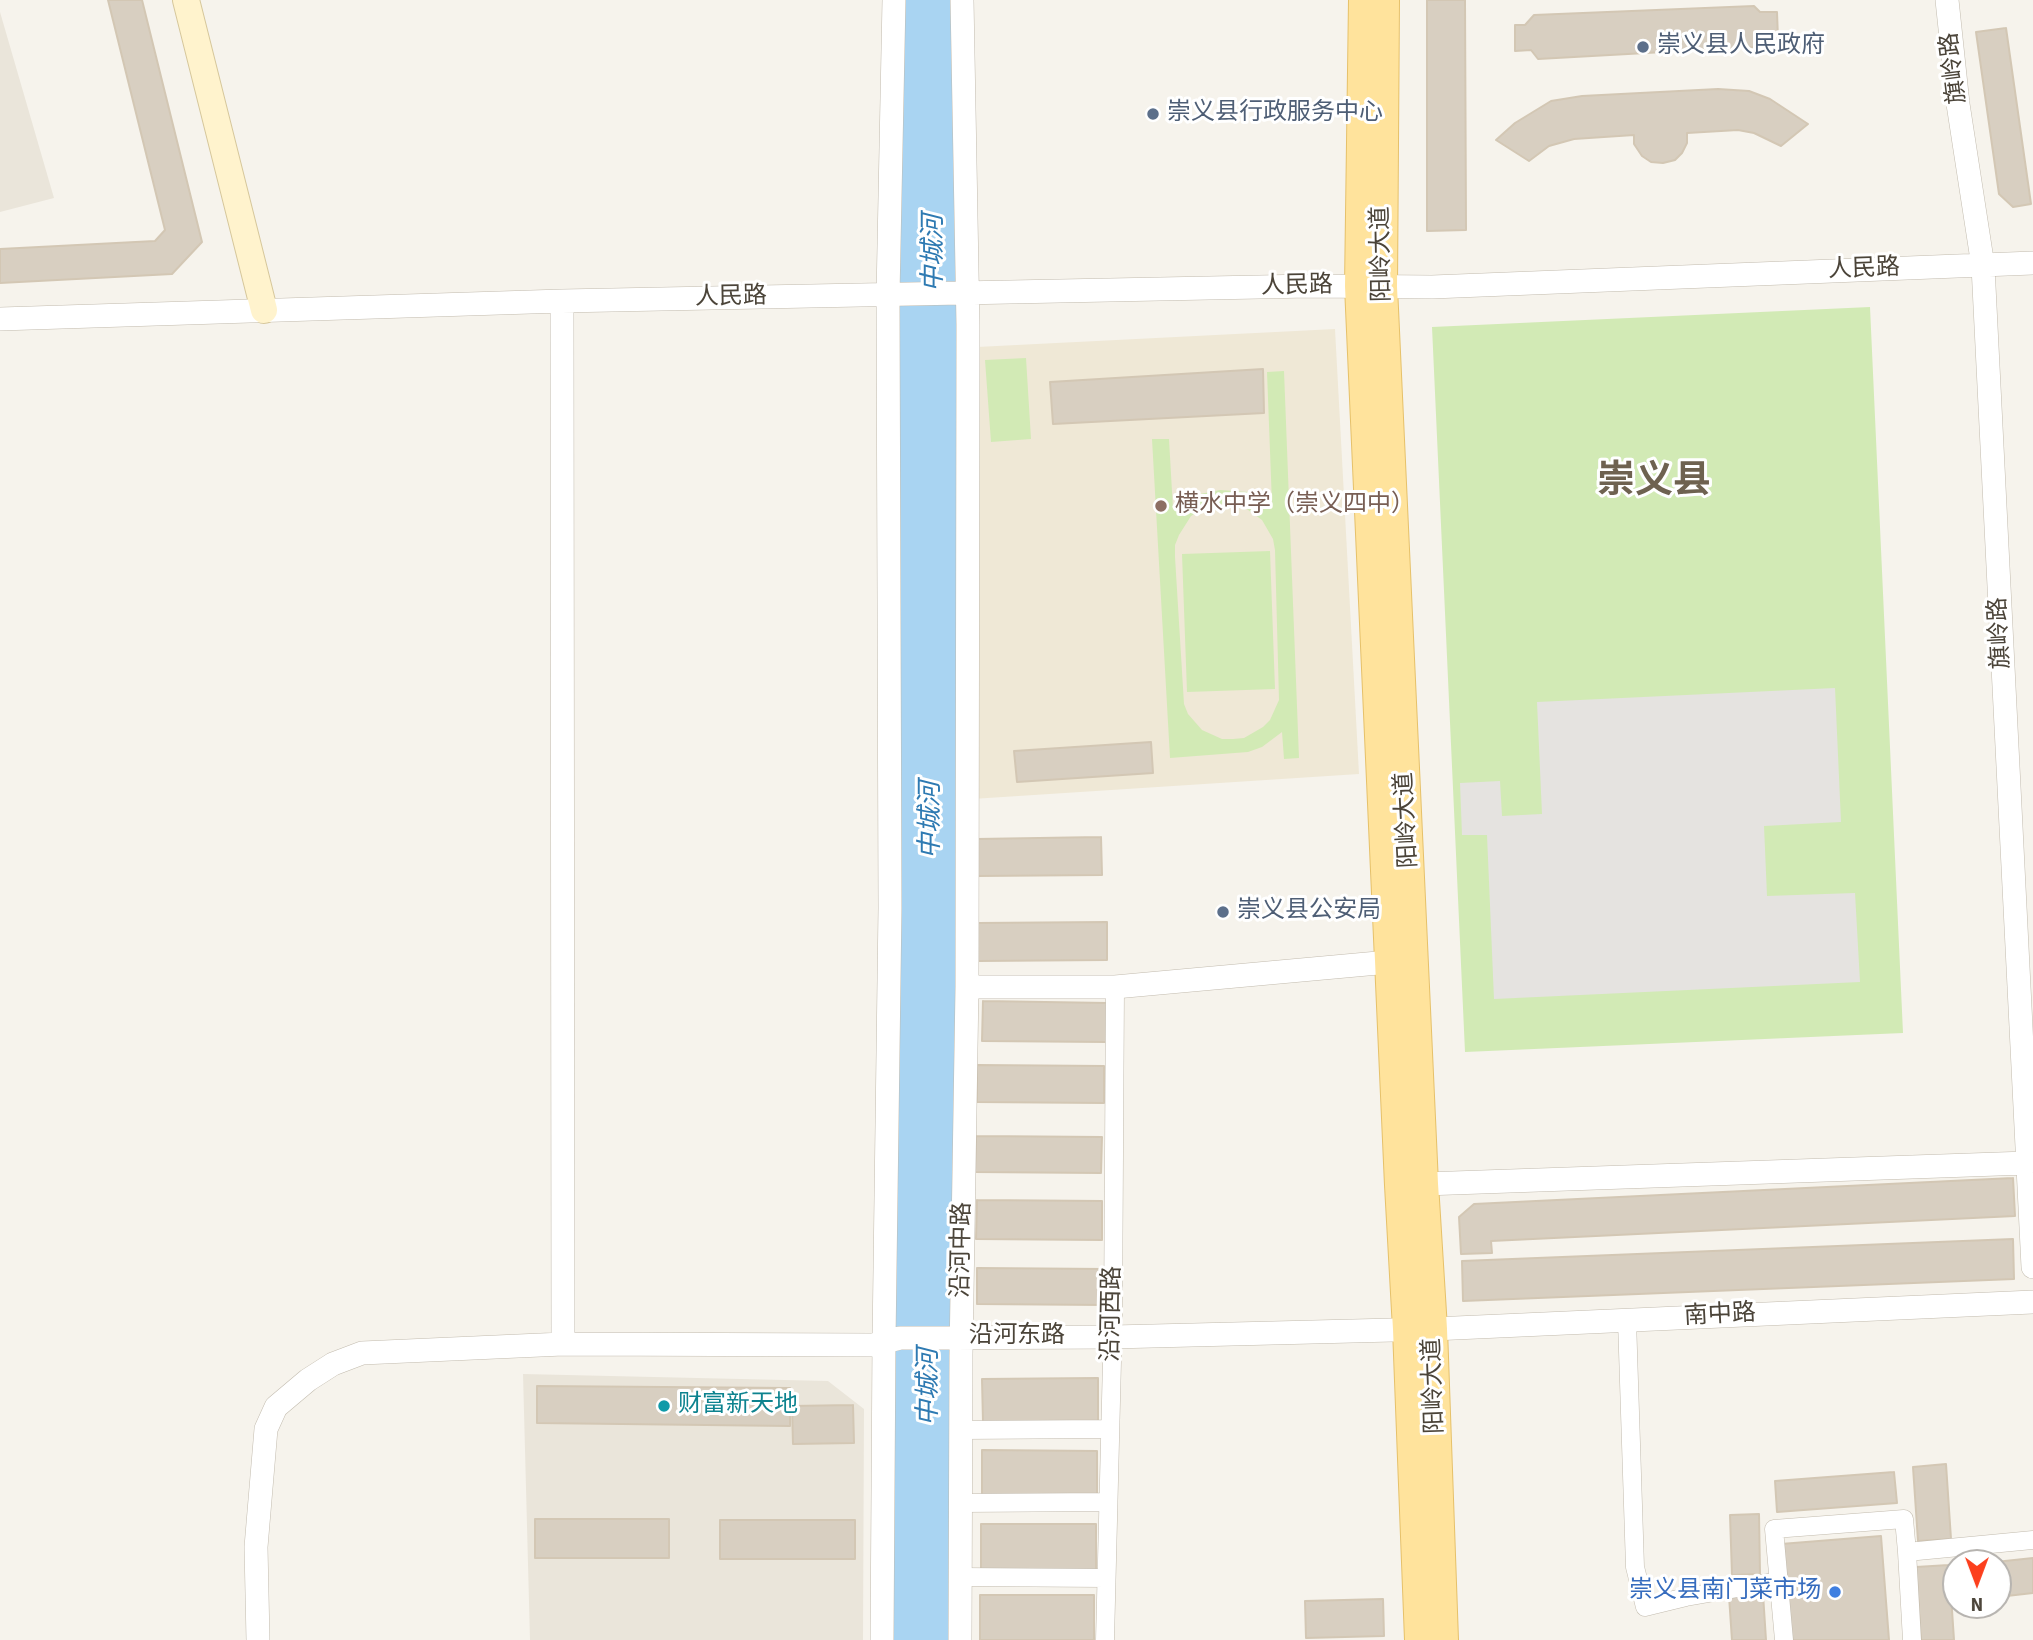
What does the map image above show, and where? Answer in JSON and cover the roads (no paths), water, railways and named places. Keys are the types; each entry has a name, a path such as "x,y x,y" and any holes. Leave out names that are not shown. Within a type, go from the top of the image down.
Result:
{"main road":[{"path":"186,0 264,310"},
{"name":"阳岭大道","path":"1363,0 1389,962 1399,1185 1420,1329 1444,1640"},
{"name":"阳岭大道","path":"1385,0 1371,286 1424,1184 1420,1329 1419,1640"}],"street":[{"path":"882,1640 892,1340 890,908 898,294 894,0"},
{"name":"沿河中路","path":"960,1640 961,1430 955,1338 967,987 961,293 962,0"},
{"name":"旗岭路","path":"1947,0 1958,104 1983,266 2033,1267"},
{"name":"人民路","path":"0,319 562,301 1432,287 2033,263"},
{"path":"562,301 563,1344"},
{"path":"967,987 1115,987 1389,962"},
{"name":"沿河西路","path":"1105,1640 1113,1337 1115,987"},
{"path":"1424,1184 2026,1163"},
{"name":"南中路","path":"1420,1329 2033,1301"},
{"path":"1627,1320 1635,1567 1645,1607 1778,1581"},
{"name":"沿河东路","path":"258,1640 256,1546 266,1429 276,1407 308,1380 333,1364 362,1353 563,1344 873,1345 892,1340 955,1338 1420,1329"},
{"path":"961,1430 1110,1429"},
{"path":"961,1503 1108,1502"},
{"path":"1784,1640 1774,1529 1904,1519 1912,1640"},
{"path":"1907,1552 2033,1540"},
{"path":"960,1577 1106,1578"}],"waterway":[{"name":"中城河","path":"910,1640 919,0"},
{"name":"中城河","path":"939,1640 948,0"}],"place":[{"name":"崇义县人民政府","path":"1643,47"},
{"name":"崇义县行政服务中心","path":"1153,114"},
{"name":"横水中学（崇义四中）","path":"1161,506"},
{"name":"崇义县公安局","path":"1223,912"},
{"name":"财富新天地","path":"664,1406"},
{"name":"崇义县南门菜市场","path":"1835,1592"}],"district":[{"name":"崇义县","path":"1654,484"}]}
